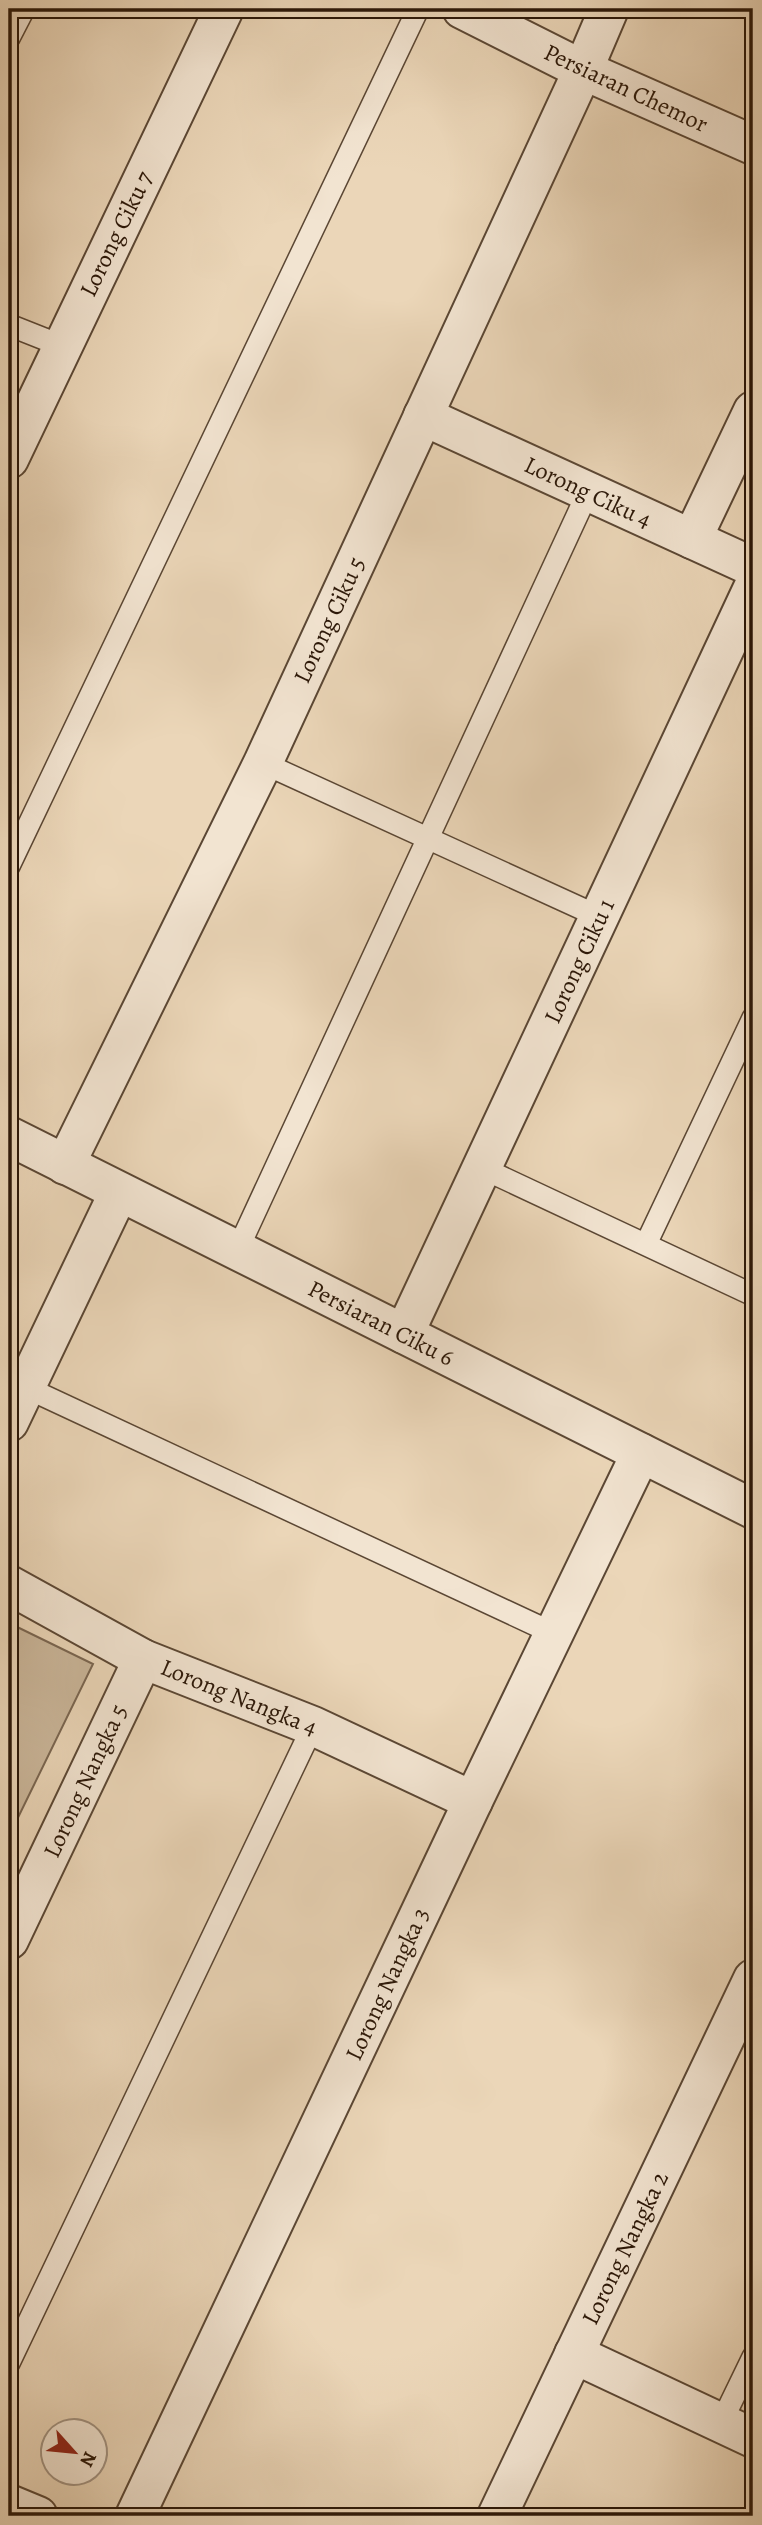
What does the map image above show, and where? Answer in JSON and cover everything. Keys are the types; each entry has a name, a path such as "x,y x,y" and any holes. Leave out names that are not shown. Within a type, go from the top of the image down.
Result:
{"street":[{"name":"Lorong Ciku 7","path":"9,458 224,9"},
{"name":"Persiaran Chemor","path":"462,9 583,70 753,145"},
{"name":"Lorong Ciku 5","path":"65,1165 263,762 583,70 608,9"},
{"path":"692,539 753,411"},
{"name":"Lorong Ciku 4","path":"423,416 753,568"},
{"name":"Lorong Ciku 1","path":"404,1334 753,588"},
{"name":"Persiaran Ciku 6","path":"9,1136 753,1509"},
{"path":"9,1422 119,1192"},
{"name":"Lorong Nangka 3","path":"135,2516 473,1801 641,1453"},
{"name":"Lorong Nangka 4","path":"9,1585 143,1658 313,1726 473,1801"},
{"name":"Lorong Nangka 5","path":"9,1940 143,1658"},
{"name":"Lorong Nangka 2","path":"497,2516 753,1979"},
{"path":"574,2354 737,2430"},
{"path":"9,2504 38,2516"}],"lane":[{"path":"9,38 23,9"},
{"path":"9,866 418,9"},
{"path":"9,325 62,346"},
{"path":"237,1251 589,492"},
{"path":"263,762 600,917"},
{"path":"646,1244 753,1018"},
{"path":"482,1168 753,1295"},
{"path":"25,1387 555,1634"},
{"path":"9,2363 313,1726"},
{"path":"737,2430 753,2357"}],"shaded area":[{"path":"9,1623 93,1664 9,1836"}]}
